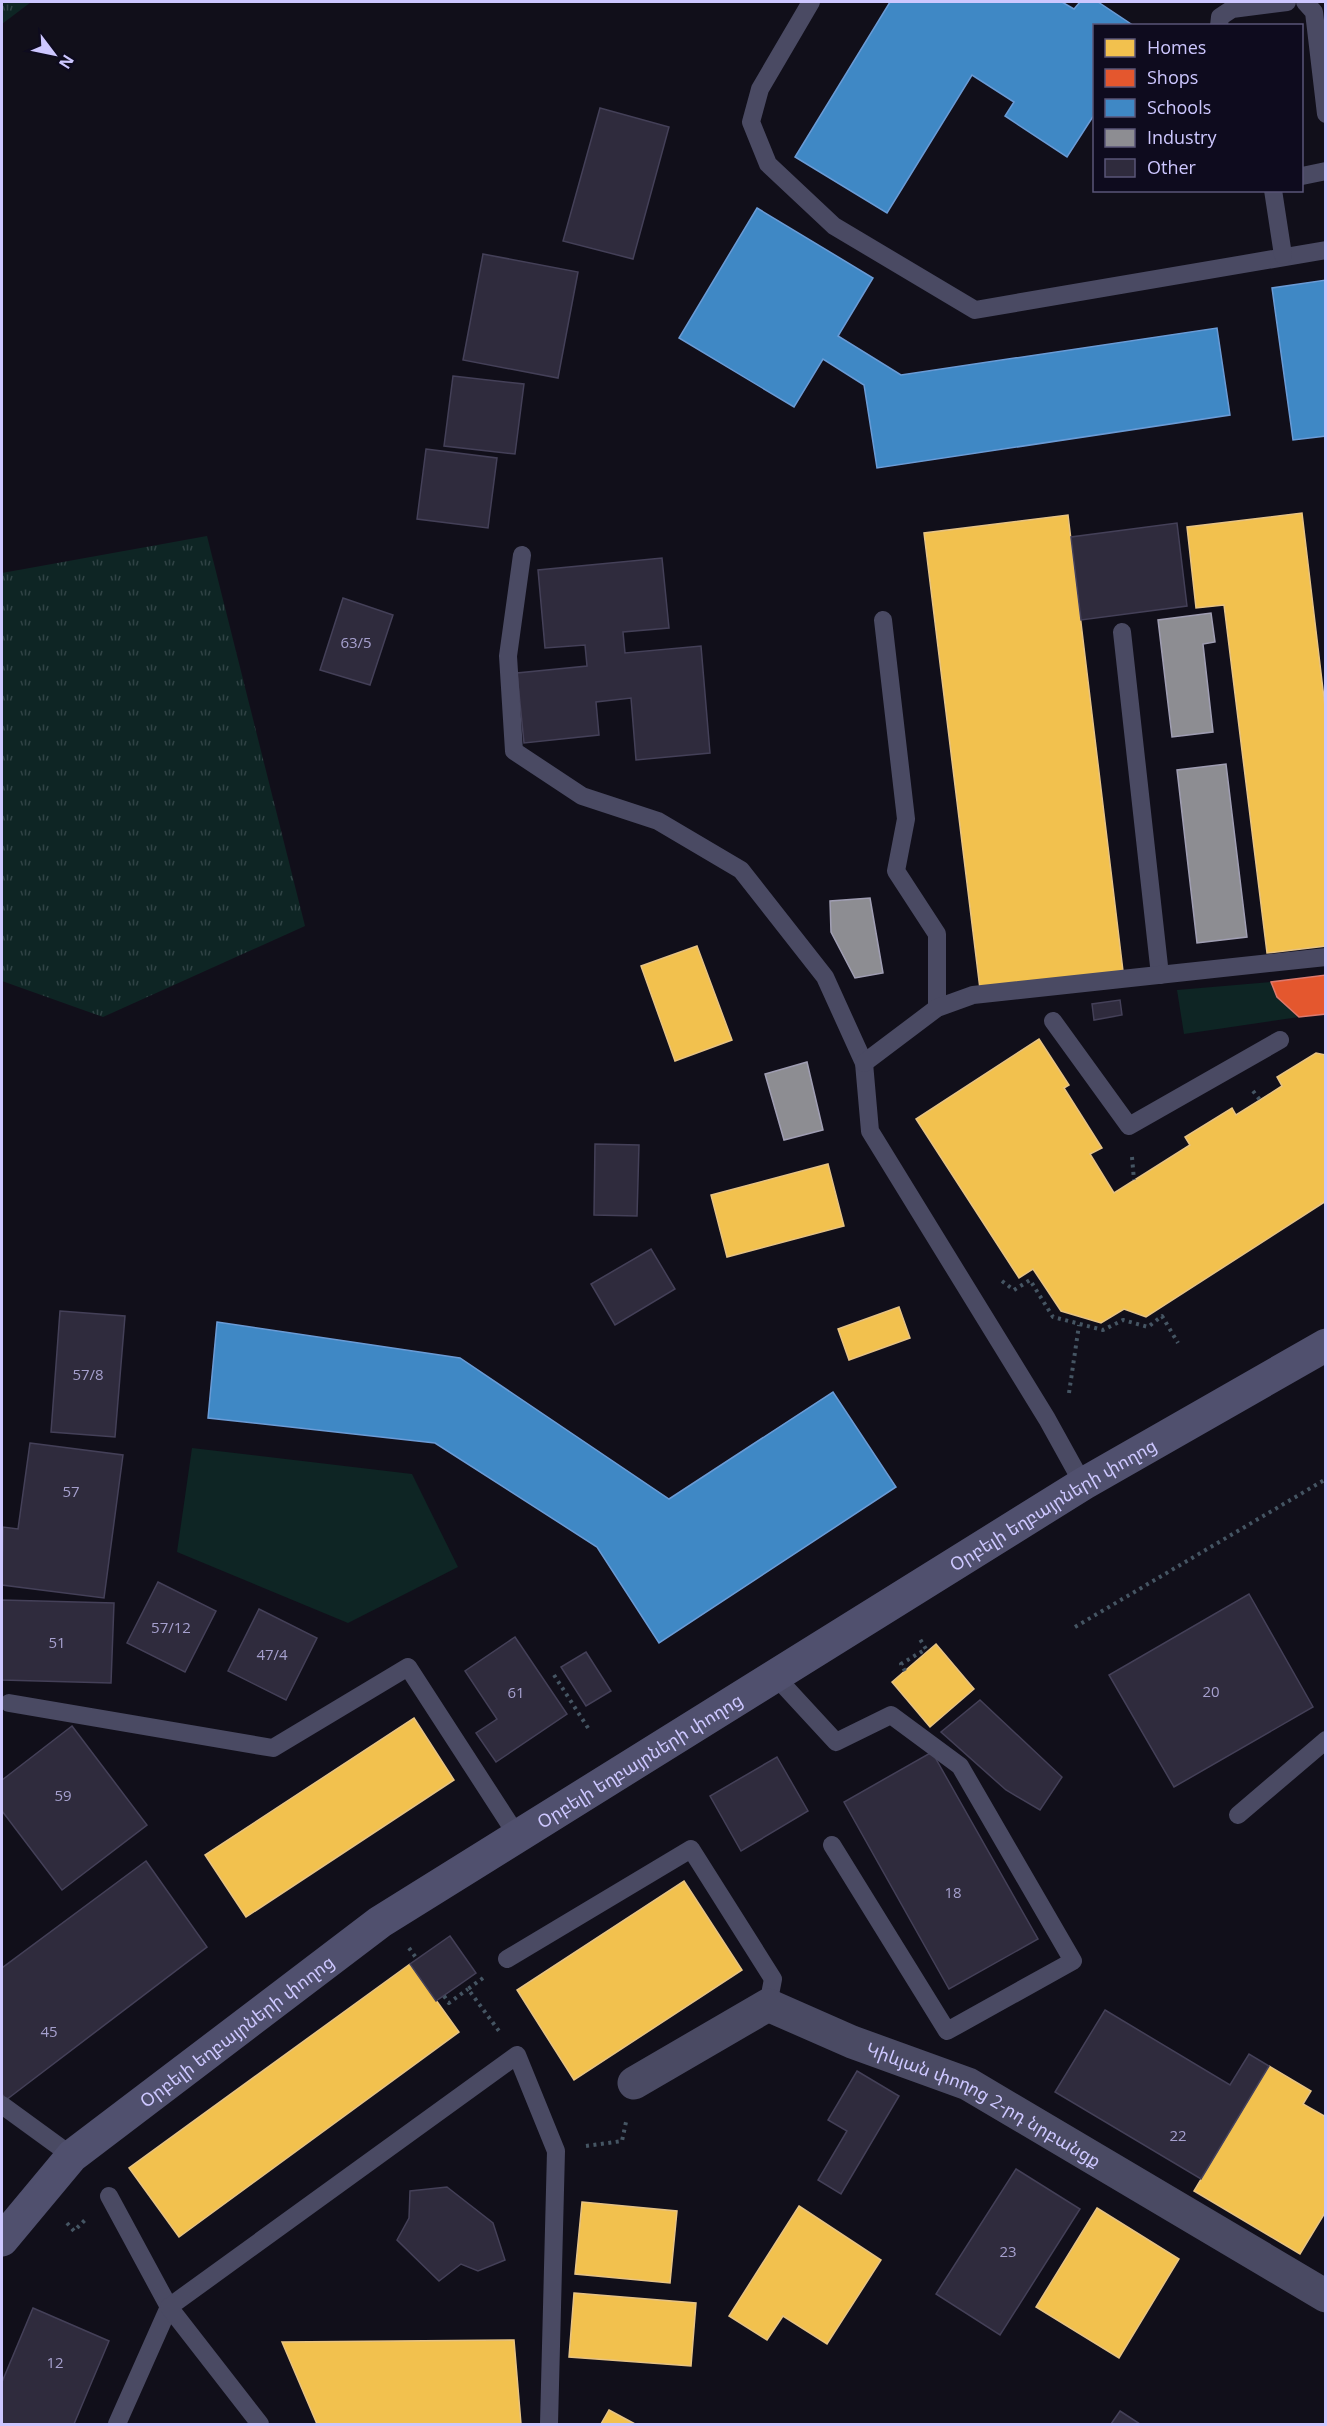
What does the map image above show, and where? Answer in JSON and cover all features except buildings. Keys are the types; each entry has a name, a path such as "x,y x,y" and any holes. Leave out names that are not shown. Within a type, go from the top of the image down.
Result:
{"street":[{"name":"Օրբելի եղբայրների փողոց","path":"2,2240 72,2156 380,1922 1083,1484 1326,1345"},
{"path":"634,2083 768,2005"},
{"name":"Կիևյան փողոց 2-րդ նրբանցք","path":"768,2005 852,2042 968,2084 1326,2296"}],"lane":[{"path":"812,2 760,89 751,122 768,164 834,226 975,310 1326,249"},
{"path":"1219,24 1220,17 1232,9 1287,2"},
{"path":"1305,2 1314,12 1326,114"},
{"path":"1303,176 1326,171"},
{"path":"1273,192 1283,255"},
{"path":"522,555 508,656 514,751 582,796 658,821 741,870 825,977 864,1063 870,1131 1047,1419 1083,1484"},
{"path":"883,620 906,819 897,871 937,934 937,1008"},
{"path":"1122,632 1160,975"},
{"path":"864,1063 937,1008 973,995 1326,957"},
{"path":"1053,1021 1129,1126 1280,1040"},
{"path":"9,1703 273,1748 408,1667 518,1837"},
{"path":"776,1677 836,1742 891,1715 960,1766 1073,1961 947,2031 832,1845"},
{"path":"1238,1815 1326,1740"},
{"path":"507,1959 691,1849 772,1979 768,2005"},
{"path":"117,2424 169,2307 517,2055 556,2151 549,2424"},
{"path":"2,2105 72,2156"},
{"path":"109,2196 169,2307 260,2424"}],"path":[{"path":"996,1276 1014,1290 1030,1280 1053,1317 1079,1325 1103,1330 1123,1320 1148,1326 1162,1316 1178,1343"},
{"path":"1068,1401 1079,1325"},
{"path":"1075,1627 1326,1479"},
{"path":"905,1671 901,1664 926,1649 918,1636"},
{"path":"554,1675 590,1731"},
{"path":"444,1996 449,2002 507,1959"},
{"path":"468,1989 517,2055"}],"green space":[{"path":"2,2 31,2 2,24"},
{"path":"207,536 305,926 103,1017 2,981 2,573"},
{"path":"1271,982 1277,997 1299,1017 1184,1034 1177,990"},
{"path":"192,1448 412,1474 458,1567 348,1623 177,1552"}]}
